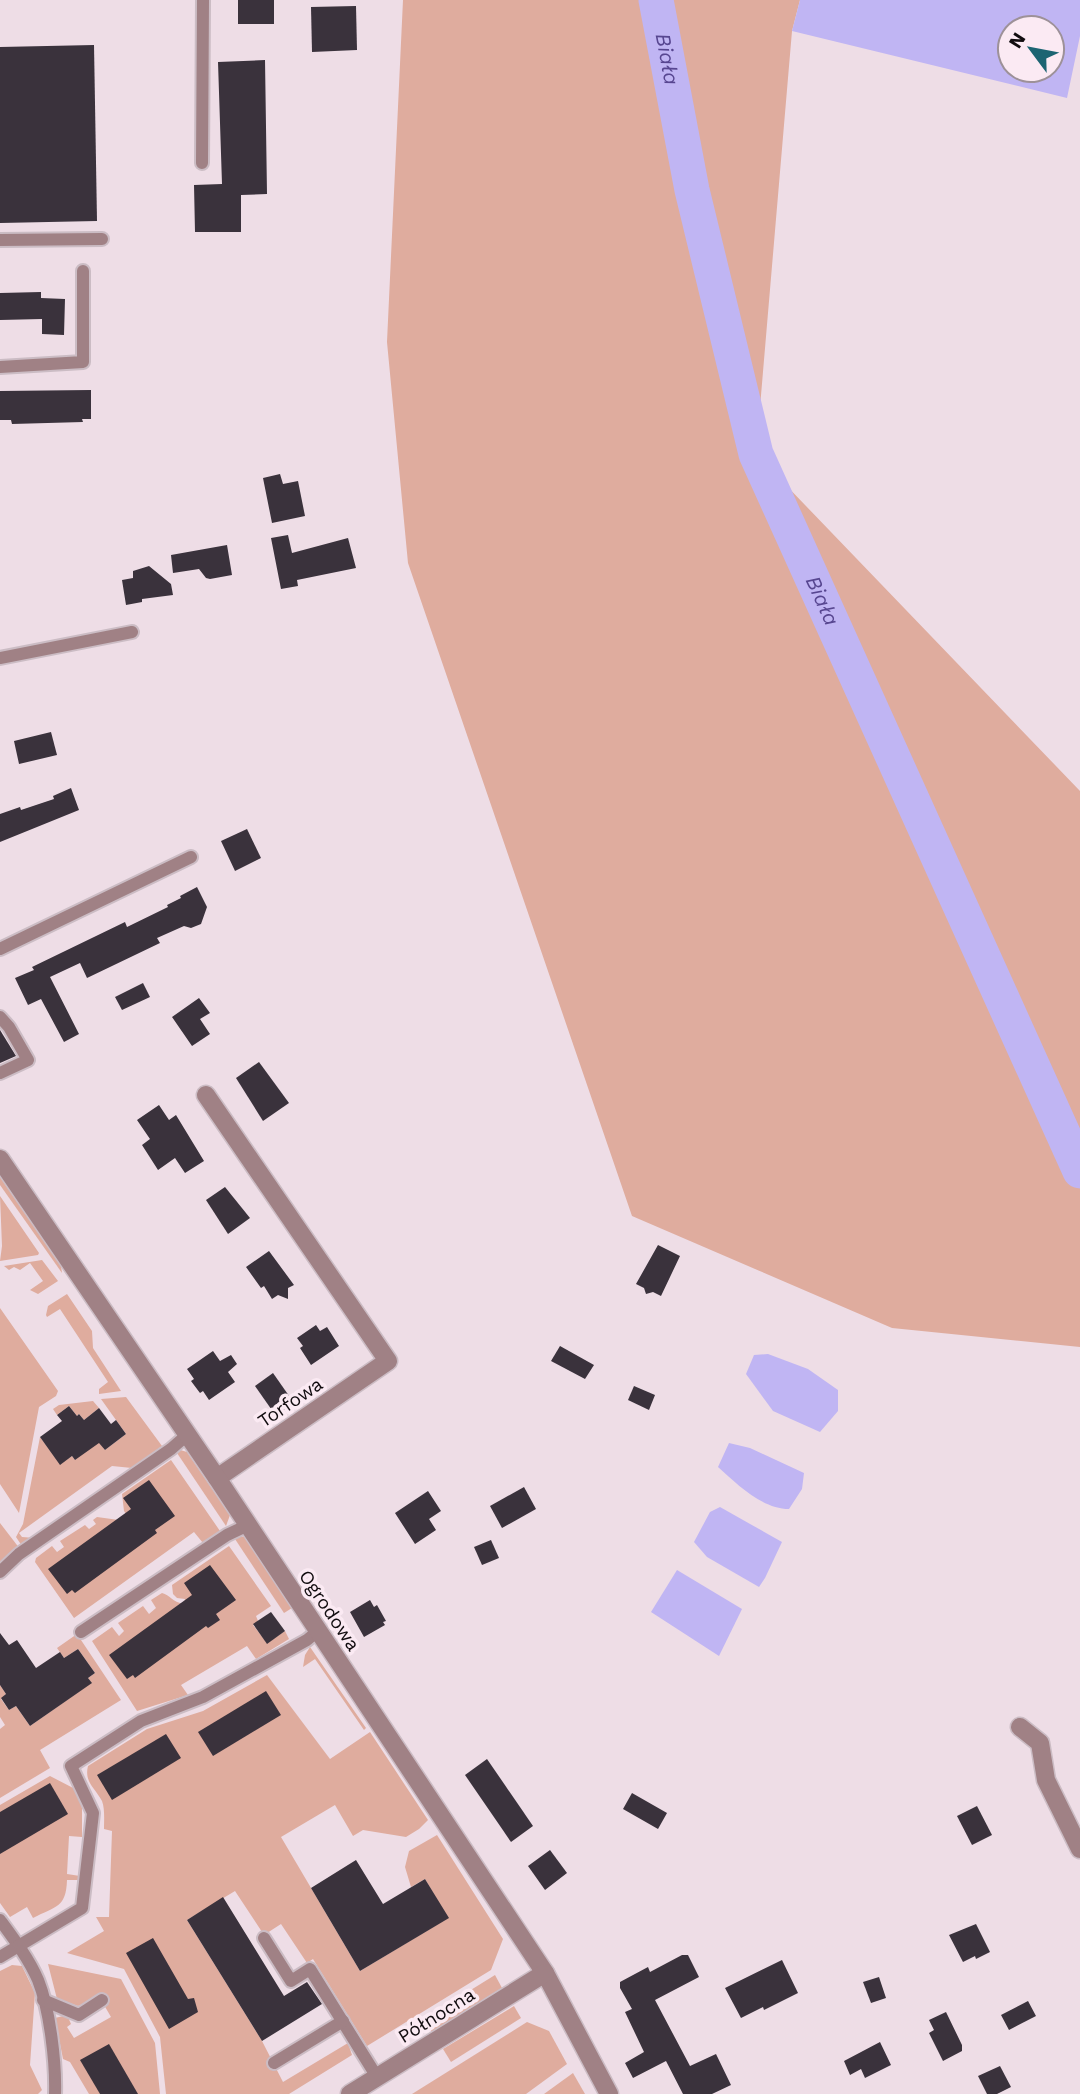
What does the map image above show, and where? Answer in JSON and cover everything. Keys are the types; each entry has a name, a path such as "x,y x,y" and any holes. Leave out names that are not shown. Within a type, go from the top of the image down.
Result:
{"street":[{"name":"Torfowa","path":"206,1095 387,1361 217,1478"},
{"name":"Ogrodowa","path":"0,1159 319,1630 545,1973 609,2094"},
{"path":"1020,1727 1040,1743 1046,1780 1080,1849"},
{"name":"Północna","path":"350,2094 545,1973"}],"lane":[{"path":"202,163 203,0"},
{"path":"0,240 102,239"},
{"path":"0,367 82,362 82,271"},
{"path":"0,658 132,632"},
{"path":"0,949 191,857"},
{"path":"0,1017 28,1060 0,1073"},
{"path":"0,1572 19,1554 171,1449 187,1434"},
{"path":"81,1632 227,1535 248,1525"},
{"path":"0,1957 82,1908 93,1813 71,1766 141,1721 204,1697 307,1640 319,1630"},
{"path":"0,1920 38,1980 55,2058 54,2094"},
{"path":"264,1938 291,1981 310,1969 377,2077"},
{"path":"43,2000 79,2015 102,2000"},
{"path":"274,2063 343,2021"}],"shaded area":[{"path":"403,0 800,0 792,31 756,454 1080,791 1080,1347 892,1328 632,1216 408,563 387,342"},
{"path":"800,0 1080,0 1080,36 1067,98 1010,84 1066,84 1066,14 996,14 996,81 792,31"},
{"path":"0,1177 61,1266 62,1273 0,1185"},
{"path":"0,1196 39,1253 38,1255 0,1261"},
{"path":"42,1260 58,1281 38,1294 30,1290 43,1281 30,1263 20,1270 14,1267 9,1270 4,1266"},
{"path":"67,1294 92,1331 93,1348 121,1391 99,1394 99,1389 108,1382 60,1309 47,1317 48,1306"},
{"path":"0,1308 58,1391 56,1396 39,1407 19,1513 0,1484"},
{"path":"768,1354 808,1369 838,1390 838,1411 820,1432 773,1411 746,1374 754,1355"},
{"path":"126,1397 162,1446 132,1468 112,1466 19,1533 22,1537 35,1538 22,1546 16,1537 23,1524 40,1437 60,1464 72,1456 75,1460 96,1438 105,1450 126,1434 101,1399"},
{"path":"93,1401 99,1408 84,1420 69,1406 57,1415 53,1409 59,1405"},
{"path":"729,1443 750,1448 804,1473 802,1489 789,1509 769,1505 760,1500 718,1467"},
{"path":"175,1450 187,1452 230,1515 226,1526"},
{"path":"171,1460 220,1531 203,1543 194,1532 74,1618 35,1562 36,1558 52,1546 57,1552 64,1547 60,1541 85,1525 89,1529 96,1524 93,1520 97,1517 126,1521 129,1518 124,1511 122,1494"},
{"path":"720,1507 782,1542 759,1587 707,1557 694,1542 710,1512"},
{"path":"0,1523 20,1549 0,1563"},
{"path":"233,1536 245,1537 292,1608 284,1613"},
{"path":"229,1546 271,1606 256,1616 258,1621 253,1625 267,1643 285,1631 289,1639 256,1659 247,1646 181,1685 188,1695 137,1711 92,1641 112,1627 119,1636 124,1631 118,1623 143,1606 149,1614 156,1608 151,1600 162,1593 184,1604 185,1599 177,1598 173,1594 172,1585"},
{"path":"677,1570 742,1609 719,1656 651,1612"},
{"path":"77,1634 121,1700 40,1750 50,1768 0,1798 0,1729 5,1725 0,1717 0,1685 6,1694 1,1699 9,1710 16,1706 30,1726 91,1683 88,1678 95,1673 78,1649 64,1658 57,1648"},
{"path":"310,1647 366,1728 364,1730 315,1659 303,1667"},
{"path":"267,1675 330,1759 370,1732 428,1820 406,1837 363,1830 353,1836 335,1805 281,1837 360,1971 448,1918 425,1879 411,1887 405,1867 409,1851 437,1835 503,1939 491,1970 367,2046 313,1959 307,1963 281,1924 264,1935 235,1891 187,1920 262,2041 283,2082 348,2043 352,2055 289,2094 166,2094 160,2037 124,1969 67,1953 104,1931 96,1917 109,1917 112,1831 104,1829 103,1804 89,1781 88,1766 147,1729 203,1711"},
{"path":"50,1776 77,1790 82,1808 82,1837 69,1836 67,1874 80,1876 80,1880 67,1880 62,1901 54,1908 33,1918 27,1907 10,1917 0,1903 0,1805"},
{"path":"48,1964 121,1979 155,2043 160,2094 89,2094 70,2062 63,2059 55,2018 67,2015 71,2024 67,2027 74,2038 111,2017 100,1998 78,2006 57,1999"},
{"path":"12,1965 22,1966 35,1993 30,2065 42,2090 38,2094 0,2094 0,1971"},
{"path":"495,1975 502,1988 432,2032 424,2019"},
{"path":"514,2006 521,2018 451,2062 443,2049"},
{"path":"527,2022 549,2031 567,2064 526,2094 412,2094"},
{"path":"573,2073 585,2094 544,2094"}],"building":[{"path":"238,0 274,0 274,24 238,24"},
{"path":"356,6 357,50 312,52 311,7"},
{"path":"94,45 97,221 0,223 0,47"},
{"path":"265,60 267,194 241,195 241,232 195,232 194,185 222,184 218,62"},
{"path":"41,292 41,298 65,299 64,335 42,334 42,319 0,320 0,293"},
{"path":"91,390 91,419 82,419 83,422 12,424 11,420 0,420 0,391"},
{"path":"280,474 283,484 298,481 305,516 272,523 263,478"},
{"path":"288,535 292,553 348,538 356,568 297,580 298,586 281,589 271,538"},
{"path":"227,545 232,575 210,579 199,569 173,573 171,555"},
{"path":"149,566 171,584 173,595 142,599 142,602 126,605 122,580 133,578 133,571"},
{"path":"51,732 57,755 19,764 14,741"},
{"path":"71,788 79,810 0,842 0,814 54,799 53,796"},
{"path":"247,829 261,858 235,871 221,841"},
{"path":"197,887 207,907 201,924 191,928 184,926 157,938 160,943 87,978 80,963 50,977 79,1034 64,1042 41,999 28,1005 15,978 125,922 127,927 168,907 167,905 181,898 180,896"},
{"path":"143,983 150,997 122,1010 115,997"},
{"path":"199,998 210,1013 200,1019 210,1034 192,1046 172,1017"},
{"path":"0,1030 16,1056 0,1063"},
{"path":"259,1062 289,1103 263,1121 236,1078"},
{"path":"159,1105 169,1120 176,1115 204,1161 185,1173 175,1158 158,1170 142,1145 150,1139 137,1120"},
{"path":"225,1187 250,1218 228,1234 206,1200"},
{"path":"658,1245 680,1256 661,1296 653,1292 646,1294 644,1288 636,1284"},
{"path":"269,1251 294,1285 288,1288 288,1299 278,1295 272,1299 246,1267"},
{"path":"316,1325 320,1331 327,1327 339,1346 311,1365 297,1338"},
{"path":"560,1346 594,1365 585,1379 551,1361"},
{"path":"213,1351 220,1361 231,1355 237,1364 228,1372 235,1382 209,1400 191,1381 194,1379 187,1369"},
{"path":"273,1373 294,1403 276,1416 255,1386"},
{"path":"634,1386 655,1395 649,1410 628,1400"},
{"path":"69,1406 84,1420 99,1408 111,1424 116,1420 126,1434 105,1450 99,1443 75,1460 72,1456 60,1465 40,1437 62,1421 57,1415"},
{"path":"149,1480 175,1516 155,1530 157,1533 75,1593 72,1590 67,1594 48,1569 131,1509 123,1498"},
{"path":"524,1487 536,1509 502,1528 490,1506"},
{"path":"428,1491 441,1511 429,1519 436,1530 415,1544 395,1513"},
{"path":"491,1540 499,1558 482,1565 474,1547"},
{"path":"210,1565 236,1600 216,1614 220,1620 208,1628 206,1626 135,1678 133,1675 127,1679 109,1655 192,1595 184,1583"},
{"path":"370,1600 374,1607 377,1605 386,1621 383,1622 385,1625 364,1637 350,1612"},
{"path":"271,1612 285,1631 267,1644 253,1624"},
{"path":"0,1633 9,1645 17,1640 36,1668 60,1652 64,1658 78,1649 95,1673 88,1678 92,1683 30,1726 16,1706 9,1710 1,1698 6,1694 0,1685"},
{"path":"266,1691 281,1715 213,1756 198,1732"},
{"path":"166,1734 181,1758 112,1800 97,1775"},
{"path":"487,1759 533,1826 511,1842 465,1775"},
{"path":"50,1783 68,1814 0,1854 0,1812"},
{"path":"632,1793 667,1813 658,1829 623,1809"},
{"path":"977,1806 992,1835 972,1845 957,1816"},
{"path":"550,1850 567,1873 545,1890 528,1866"},
{"path":"356,1860 383,1904 425,1879 449,1918 360,1971 311,1888"},
{"path":"223,1897 284,1996 307,1982 322,2004 262,2041 187,1920"},
{"path":"976,1924 990,1952 963,1962 949,1935"},
{"path":"153,1938 188,1999 194,1998 198,2012 169,2029 126,1953"},
{"path":"682,1955 688,1955 699,1977 655,2000 690,2066 716,2054 731,2085 712,2094 683,2094 666,2061 633,2078 625,2063 644,2052 625,2012 632,2009 620,1988 620,1982 648,1967 650,1972"},
{"path":"782,1960 798,1993 741,2018 725,1988"},
{"path":"879,1977 886,1998 871,2003 863,1982"},
{"path":"1028,2001 1036,2016 1009,2030 1001,2015"},
{"path":"946,2012 962,2045 962,2051 943,2061 929,2033 934,2030 929,2020"},
{"path":"880,2042 891,2065 865,2078 861,2069 850,2075 844,2061"},
{"path":"109,2044 138,2094 100,2094 80,2060"},
{"path":"1000,2066 1011,2087 997,2094 987,2094 978,2076"}],"waterway":[{"name":"Biała","path":"656,0 692,190 756,454 1080,1171"}]}
